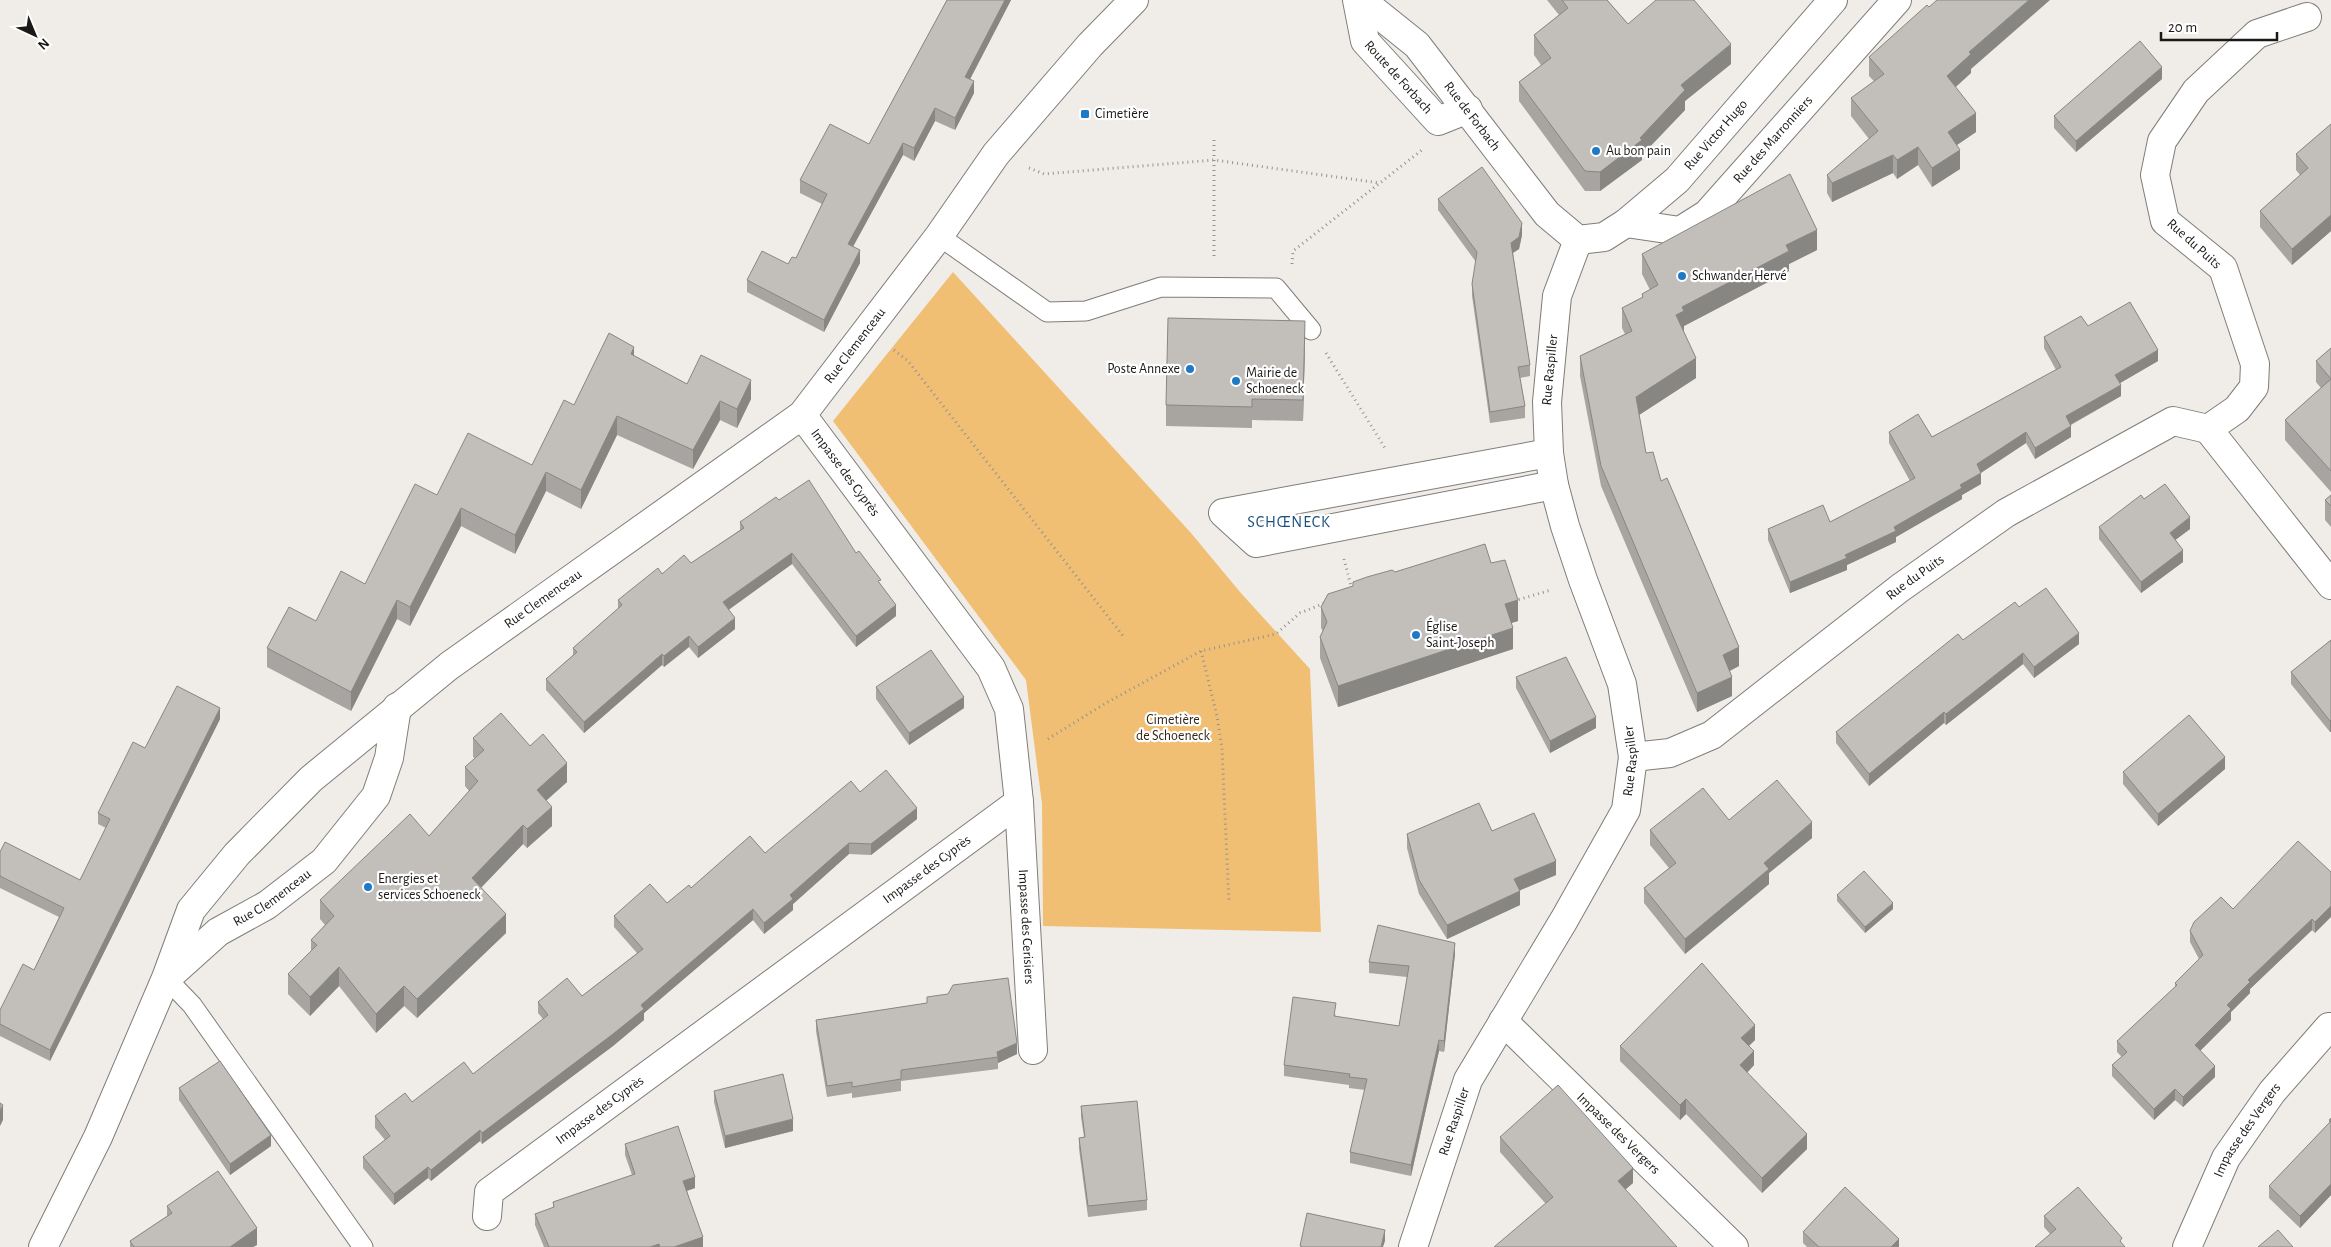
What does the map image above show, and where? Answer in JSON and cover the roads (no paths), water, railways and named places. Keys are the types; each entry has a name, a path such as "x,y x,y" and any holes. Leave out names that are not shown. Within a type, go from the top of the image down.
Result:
{"street":[{"name":"Rue Clemenceau","path":"43,1247 98,1136 166,978 218,932 267,904 324,861 376,796 388,758 397,707 449,666 802,415 939,236 996,154 1090,45 1134,0"},
{"name":"Rue de Forbach","path":"1359,0 1418,45 1547,214 1578,240"},
{"name":"Route de Forbach","path":"1359,0 1365,41 1438,121 1468,109"},
{"name":"Rue Victor Hugo","path":"1578,240 1604,237 1626,223 1677,180 1834,0"},
{"name":"Rue des Marronniers","path":"1626,223 1680,231 1707,214 1897,0"},
{"name":"Rue du Puits","path":"1633,757 1670,753 1712,735 1900,588 2006,513 2174,421 2208,429 2237,409 2254,387 2255,364 2223,268 2165,221 2155,176 2162,141 2196,91 2257,34 2307,17"},
{"name":"Rue Raspiller","path":"1413,1247 1468,1080 1564,920 1626,810 1633,757 1622,684 1583,580 1554,485 1549,453 1547,402 1557,296 1578,240"},
{"name":"Impasse des Cyprès","path":"487,1216 489,1192 1019,802 1009,709 991,668 802,415"},
{"path":"2208,429 2331,585"},
{"path":"1549,453 1404,478 1223,513 1256,543 1554,485"},
{"path":"166,978 191,910 237,854 312,779 397,707"},
{"name":"Impasse des Cerisiers","path":"1019,802 1033,1050"},
{"name":"Impasse des Vergers","path":"1503,1021 1734,1247"},
{"name":"Impasse des Vergers","path":"2187,1247 2226,1158 2272,1092 2329,1027"}],"lane":[{"path":"939,236 1047,312 1086,311 1161,287 1276,288 1311,330"},
{"path":"166,978 192,1005 363,1247"}],"place":[{"name":"Cimetière","path":"1085,114"},
{"name":"Au bon pain","path":"1596,151"},
{"name":"Schwander Hervé","path":"1682,276"},
{"name":"Poste Annexe","path":"1190,369"},
{"name":"Mairie de Schoeneck","path":"1236,381"},
{"name":"Église Saint-Joseph","path":"1416,635"},
{"name":"Energies et services Schoeneck","path":"368,887"}],"district":[{"name":"SCHŒNECK","path":"1289,522"}],"park label":[{"name":"Cimetière de Schoeneck","path":"1173,728"}]}
